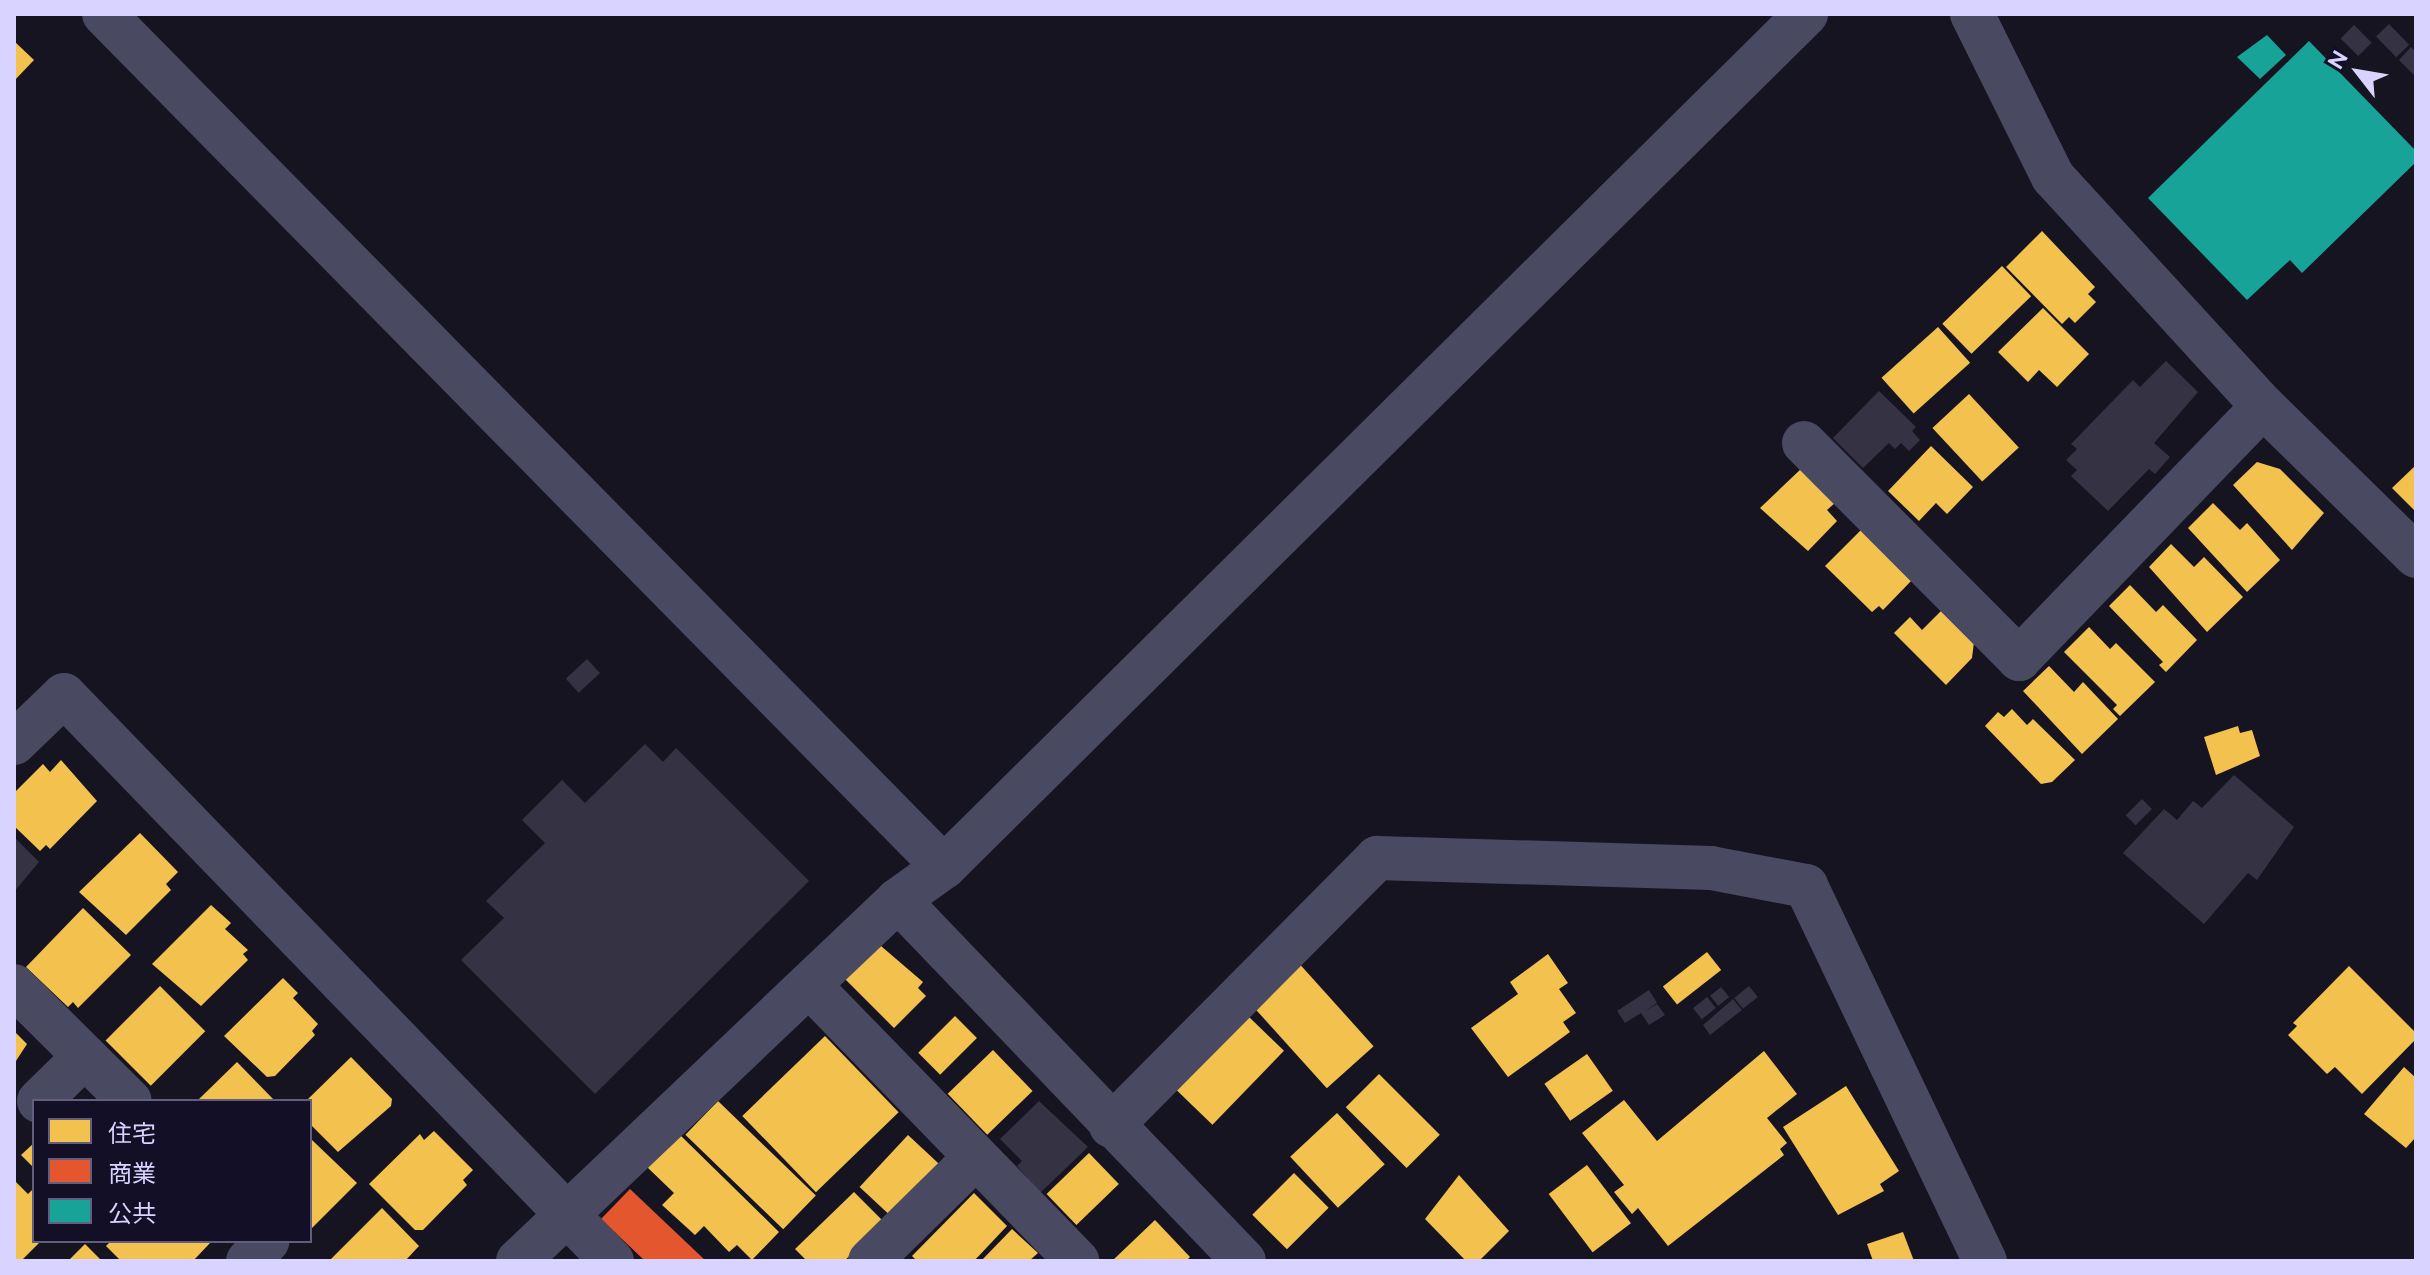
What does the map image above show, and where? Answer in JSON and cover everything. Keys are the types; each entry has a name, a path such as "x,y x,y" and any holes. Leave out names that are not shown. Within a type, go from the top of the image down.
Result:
{"street":[{"path":"104,14 944,867"},
{"path":"518,1261 898,900 944,867 1806,14"},
{"path":"1972,14 2053,177 2263,406 2416,556"},
{"path":"1804,443 2019,659 2263,406"},
{"path":"14,743 64,695 612,1261"},
{"path":"1111,1126 1377,858 1711,868 1806,886 1985,1261"},
{"path":"898,900 1111,1126 1244,1261"},
{"path":"809,985 1077,1261"},
{"path":"14,986 128,1099"},
{"path":"41,1099 85,1056"},
{"path":"14,1126 32,1108"},
{"path":"870,1261 976,1157"},
{"path":"248,1261 265,1243"}],"building: 住宅":[{"path":"14,41 34,60 14,81"},
{"path":"2042,231 2095,287 2088,294 2096,302 2075,323 2069,317 2062,324 2006,267"},
{"path":"2002,266 2031,296 1971,354 1942,324"},
{"path":"2043,308 2089,354 2057,387 2039,370 2028,382 1998,352"},
{"path":"1938,327 1970,363 1914,414 1882,378"},
{"path":"1969,394 2019,447 1982,481 1932,428"},
{"path":"1931,446 1973,487 1947,514 1936,503 1919,521 1888,491"},
{"path":"2257,462 2280,469 2324,513 2292,550 2233,485"},
{"path":"2416,465 2416,512 2392,488"},
{"path":"1802,468 1836,502 1827,510 1837,521 1808,551 1760,508"},
{"path":"2213,503 2240,530 2247,523 2280,560 2247,592 2188,528"},
{"path":"1861,530 1912,580 1883,610 1879,606 1872,612 1825,566"},
{"path":"2171,544 2194,567 2204,557 2243,597 2207,632 2149,567"},
{"path":"2130,585 2156,612 2163,605 2197,640 2166,672 2159,665 2163,662 2109,606"},
{"path":"1941,611 1974,642 1972,658 1946,685 1894,633 1910,617 1922,630"},
{"path":"2089,627 2110,649 2116,643 2155,682 2120,716 2113,709 2117,705 2064,652"},
{"path":"2049,666 2074,692 2083,682 2118,719 2082,754 2023,691"},
{"path":"2012,709 2027,725 2033,719 2075,760 2052,782 2041,784 1985,726 1998,712 2004,717"},
{"path":"2238,726 2240,733 2252,730 2260,756 2216,775 2204,737"},
{"path":"61,760 97,801 50,849 46,845 40,851 14,826 14,793 43,764 50,772"},
{"path":"140,833 178,872 166,884 171,890 126,935 79,892"},
{"path":"211,905 231,923 225,929 248,950 243,954 248,960 201,1006 152,964"},
{"path":"83,908 131,955 78,1008 73,1002 68,1007 26,967"},
{"path":"874,940 923,982 918,988 926,996 894,1028 841,975"},
{"path":"1707,952 1721,970 1677,1005 1663,986"},
{"path":"1548,954 1568,983 1559,989 1576,1013 1563,1022 1570,1032 1508,1077 1471,1028 1518,994 1510,982"},
{"path":"1296,960 1374,1046 1327,1088 1249,1002"},
{"path":"2349,966 2416,1033 2416,1039 2362,1094 2335,1067 2327,1074 2288,1035 2297,1026 2293,1023"},
{"path":"283,978 298,993 293,998 318,1024 312,1031 315,1035 275,1076 267,1077 224,1036"},
{"path":"160,986 205,1031 151,1086 106,1040"},
{"path":"955,1016 977,1038 940,1075 918,1053"},
{"path":"1248,1016 1284,1051 1212,1125 1176,1090"},
{"path":"14,1031 27,1044 14,1064"},
{"path":"825,1036 899,1112 816,1192 742,1116"},
{"path":"993,1050 1033,1091 987,1135 948,1094"},
{"path":"1764,1051 1797,1094 1767,1118 1787,1143 1780,1149 1784,1155 1668,1246 1638,1208 1632,1214 1614,1192 1624,1185 1582,1133 1624,1100 1657,1141"},
{"path":"1587,1054 1613,1091 1570,1121 1544,1084"},
{"path":"351,1057 392,1099 391,1106 338,1152 312,1126 312,1099 308,1099"},
{"path":"237,1062 273,1099 199,1099"},
{"path":"2404,1067 2416,1078 2416,1137 2406,1148 2364,1114"},
{"path":"1379,1074 1440,1135 1407,1168 1346,1107"},
{"path":"1846,1086 1899,1171 1880,1184 1884,1191 1838,1215 1783,1127"},
{"path":"718,1101 816,1195 783,1229 685,1135"},
{"path":"1337,1113 1385,1164 1338,1208 1290,1157"},
{"path":"434,1131 473,1170 463,1180 467,1185 423,1230 415,1230 369,1184 420,1134 424,1140"},
{"path":"679,1134 779,1232 752,1260 737,1245 729,1252 704,1226 695,1235 662,1205 674,1193 647,1167"},
{"path":"908,1135 942,1167 894,1219 860,1187"},
{"path":"312,1140 357,1183 312,1228"},
{"path":"32,1145 32,1166 21,1155"},
{"path":"1089,1153 1119,1184 1076,1225 1047,1194"},
{"path":"1587,1165 1631,1223 1593,1252 1549,1194"},
{"path":"1294,1173 1329,1208 1287,1249 1252,1215"},
{"path":"1459,1175 1509,1231 1479,1261 1466,1261 1425,1219"},
{"path":"14,1180 28,1194 32,1190 32,1243 39,1243 21,1261 14,1261"},
{"path":"854,1192 886,1224 844,1261 807,1261 795,1249"},
{"path":"974,1193 1007,1226 974,1261 917,1261 912,1256"},
{"path":"382,1208 419,1246 405,1261 329,1261"},
{"path":"1155,1220 1190,1257 1186,1261 1112,1261"},
{"path":"1012,1229 1038,1253 1029,1261 981,1261"},
{"path":"1903,1232 1914,1261 1873,1261 1867,1244"},
{"path":"109,1243 210,1243 193,1261 121,1261 106,1246"},
{"path":"85,1244 102,1261 68,1261"}],"building: 商業":[{"path":"630,1189 706,1261 645,1261 601,1219"}],"building: 公共":[{"path":"2267,35 2286,55 2260,79 2237,57"},
{"path":"2309,41 2416,151 2416,162 2302,273 2290,260 2247,300 2148,198"}],"building: その他":[{"path":"2389,24 2409,45 2396,57 2376,37"},
{"path":"2354,25 2372,43 2358,56 2341,38"},
{"path":"2411,47 2416,52 2416,77 2399,60"},
{"path":"2166,361 2198,392 2154,443 2170,457 2155,474 2149,469 2108,511 2071,476 2077,470 2066,460 2077,449 2071,444 2133,380 2140,387"},
{"path":"1879,391 1916,427 1912,431 1920,440 1909,451 1901,443 1895,449 1889,443 1863,468 1833,438"},
{"path":"587,659 600,673 579,693 566,679"},
{"path":"645,744 663,762 676,748 809,881 595,1094 461,960 504,918 486,901 545,843 522,820 562,780 585,803"},
{"path":"2234,775 2294,827 2257,880 2248,873 2204,924 2123,853 2164,809 2177,820 2193,801 2202,808"},
{"path":"2142,799 2152,809 2136,825 2126,815"},
{"path":"14,837 39,862 14,892"},
{"path":"1749,986 1758,997 1743,1009 1734,998"},
{"path":"1721,987 1729,997 1718,1006 1710,996"},
{"path":"1649,990 1657,1003 1645,1011 1657,1004 1665,1015 1649,1025 1641,1013 1625,1023 1617,1011"},
{"path":"1707,997 1716,1008 1702,1019 1693,1008"},
{"path":"1733,999 1742,1010 1710,1035 1703,1025"},
{"path":"1039,1101 1088,1147 1040,1193 1017,1166 1022,1161 1000,1139"}]}
